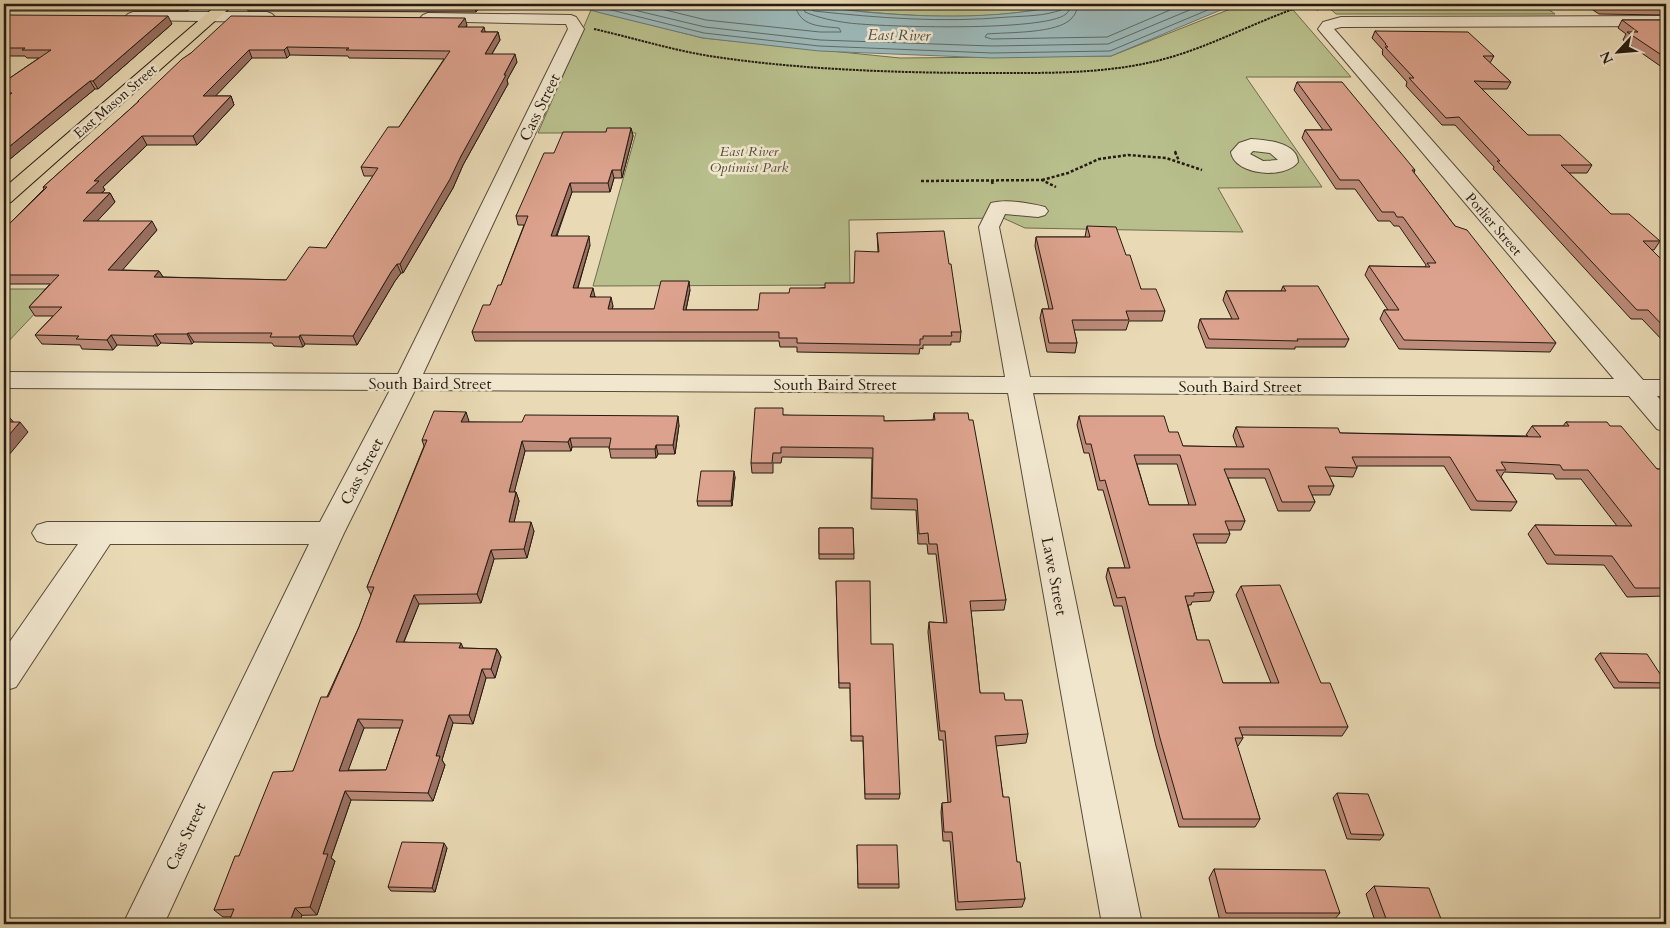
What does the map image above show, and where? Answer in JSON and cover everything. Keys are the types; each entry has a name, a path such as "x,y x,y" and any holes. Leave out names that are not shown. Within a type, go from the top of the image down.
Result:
{"main road":[{"name":"East Mason Street","path":"4,198 227,4"}],"street":[{"path":"113,17 279,17"},
{"path":"416,18 559,19 574,25"},
{"name":"Porlier Street","path":"1666,21 1348,22 1328,25 1326,30 1666,423"},
{"name":"Cass Street","path":"143,924 328,533 406,382 574,25"},
{"name":"Lawe Street","path":"1038,211 998,207 989,227 1122,924"},
{"name":"South Baird Street","path":"4,380 1666,388"},
{"path":"47,533 328,533"},
{"path":"4,676 102,533"}],"path":[{"path":"574,25 714,57 791,66 939,73 1078,73 1117,69 1154,62 1201,47 1274,15 1308,4"},
{"path":"1175,151 1179,161"},
{"path":"921,181 1042,180 1073,172 1102,158 1121,155 1142,155 1179,161 1202,170"},
{"path":"1042,180 1056,187"},
{"path":"992,181 993,186"}],"green space":[{"path":"795,4 1068,4 1000,14 932,16 863,12"},
{"name":"East River Optimist Park","path":"1243,4 1288,4 1351,77 1246,77 1322,187 1218,188 1243,232 1025,228 1003,218 849,220 850,285 593,286 636,133 538,133 591,10 703,38 900,58 1111,56"},
{"path":"1325,4 1541,4 1555,14 1336,14"},
{"path":"4,289 58,289 4,346"}],"water":[{"name":"East River","path":"766,3 811,5 865,12 967,16 993,15 1068,4 1235,4 1111,56 992,58 819,51 703,38 570,4"}],"building":[{"path":"245,4 475,4 474,5"},
{"path":"1598,4 1666,4 1666,7 1603,7"},
{"path":"4,15 168,16 93,81 90,81 4,151 4,99 12,93 4,92 4,82 51,50 4,48"},
{"path":"231,16 465,18 458,27 484,27 481,32 498,32 485,54 515,54 504,75 506,75 450,179 400,264 397,264 391,272 353,336 300,335 299,337 270,337 272,333 188,333 155,334 153,336 111,335 107,340 76,339 79,336 35,335 62,307 29,307 59,275 4,275 4,229 47,187 43,187 139,101 182,59","holes":["287,47 349,48 346,50 450,51 399,127 388,127 361,167 378,168 326,248 309,247 286,280 154,277 159,271 108,270 152,221 83,221 110,193 86,193 99,181 94,181 142,136 193,136 231,96 203,96 249,50 284,50"]},
{"path":"1622,20 1666,20 1666,58 1627,32 1638,32"},
{"path":"1375,31 1468,32 1494,56 1483,56 1511,82 1474,81 1528,135 1560,135 1592,165 1561,165 1611,214 1629,214 1660,241 1643,241 1666,264 1666,329 1648,310 1637,310 1497,161 1500,161 1459,117 1446,118 1409,78 1414,78 1385,47 1388,47"},
{"path":"1297,82 1342,82 1415,170 1412,170 1455,226 1467,230 1556,343 1404,340 1384,310 1399,310 1369,266 1430,267 1427,263 1436,263 1403,217 1397,217 1394,212 1382,212 1359,180 1340,180 1305,130 1332,130"},
{"path":"607,128 631,128 621,170 612,170 608,183 570,183 551,236 589,236 573,288 593,288 590,297 611,297 608,309 654,309 661,281 689,281 683,310 758,310 760,293 789,293 790,288 825,288 825,283 854,283 855,251 879,252 877,233 944,231 961,332 951,332 952,336 923,336 923,339 920,339 920,345 797,343 797,338 779,338 779,332 472,332 483,305 490,305 498,285 501,285 528,216 516,216 544,153 554,153 563,132 606,132"},
{"path":"1087,226 1116,227 1126,255 1130,255 1141,289 1156,289 1165,311 1126,311 1129,320 1072,320 1077,343 1049,343 1042,309 1053,309 1036,237 1090,237"},
{"path":"1283,286 1318,286 1349,339 1297,339 1298,341 1209,339 1200,319 1239,319 1226,291 1286,291"},
{"path":"755,408 783,408 783,415 884,416 884,421 935,420 934,413 968,413 969,420 973,420 1006,600 970,601 980,693 1004,693 1005,700 1022,700 1028,734 995,736 1003,797 1009,797 1017,862 1020,862 1025,899 958,902 952,832 944,832 942,803 951,802 945,731 940,731 929,622 947,623 937,544 929,544 928,533 919,534 917,499 872,498 873,448 781,447 781,453 773,453 772,463 751,463"},
{"path":"434,411 466,412 461,422 522,422 525,415 678,416 673,445 656,445 655,449 609,449 611,438 570,438 568,442 522,441 509,492 516,492 509,522 531,522 524,549 491,550 477,594 414,595 396,642 461,643 459,648 497,649 491,669 482,669 469,715 449,715 436,756 440,756 428,793 345,791 323,854 328,854 310,907 295,908 289,924 228,924 234,909 214,910 235,856 239,856 273,772 293,771 321,697 328,697 359,627 374,587 367,587 427,440 422,440","holes":["358,719 403,720 386,770 339,771"]},
{"path":"1079,416 1164,416 1169,432 1178,432 1183,446 1244,447 1236,427 1338,428 1340,433 1541,437 1532,426 1569,426 1566,422 1607,422 1610,426 1621,426 1657,469 1666,469 1666,588 1635,588 1612,556 1555,555 1535,525 1632,526 1588,470 1563,470 1560,465 1501,462 1506,470 1496,470 1517,502 1477,501 1450,457 1352,457 1357,468 1325,467 1334,486 1308,486 1315,502 1282,502 1269,469 1224,469 1245,521 1225,521 1230,534 1193,534 1214,592 1194,593 1194,596 1185,596 1197,640 1209,640 1223,683 1279,683 1241,586 1280,585 1321,683 1330,683 1348,727 1239,727 1243,738 1235,738 1260,819 1183,819 1160,738 1125,597 1117,598 1108,568 1130,568 1105,480 1100,481 1091,444 1086,444","holes":["1134,455 1180,455 1196,505 1149,505"]},
{"path":"4,418 10,418 7,422 20,422 4,441"},
{"path":"701,471 734,471 731,501 697,501"},
{"path":"819,528 853,528 854,554 819,554"},
{"path":"836,581 870,581 871,644 893,644 900,794 865,794 863,736 851,736 850,683 839,683"},
{"path":"1600,653 1647,654 1666,683 1619,682"},
{"path":"1337,793 1368,794 1384,835 1351,834"},
{"path":"402,842 444,843 432,888 388,887"},
{"path":"857,845 897,845 899,884 858,884"},
{"path":"1214,869 1325,870 1340,913 1226,913"},
{"path":"1374,886 1429,888 1443,924 1388,924"}]}
